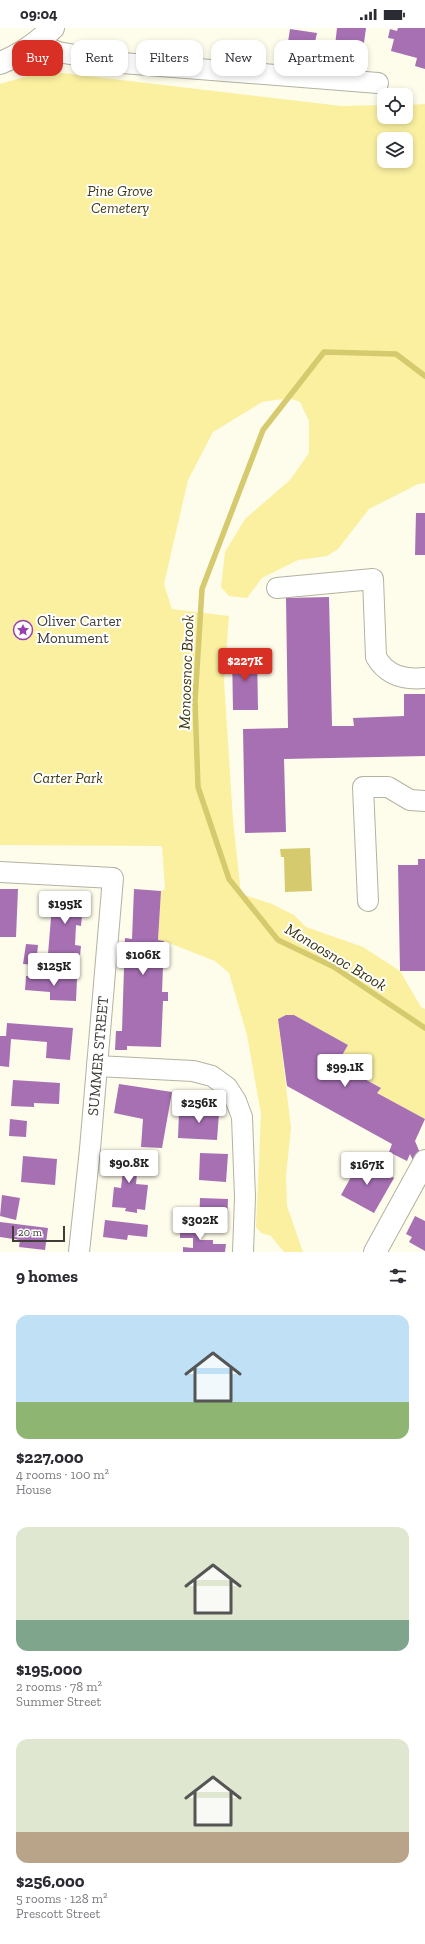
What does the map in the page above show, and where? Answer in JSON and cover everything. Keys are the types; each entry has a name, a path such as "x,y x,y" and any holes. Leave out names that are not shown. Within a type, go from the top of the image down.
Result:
{"main road":[{"path":"39,40 53,28"},
{"path":"0,63 12,58"},
{"path":"375,1252 425,1161"}],"street":[{"path":"63,53 122,63 378,83"},
{"path":"276,588 373,579 376,657 382,667 396,676 412,679 425,678"},
{"path":"368,901 363,787 388,787 410,800 425,801"},
{"name":"SUMMER STREET","path":"0,872 113,878 79,1252"},
{"path":"97,1066 193,1071 212,1076 227,1086 236,1101 242,1117 245,1197 243,1252"}],"green space":[{"path":"63,73 71,74 71,76 87,76 341,106 377,105 377,124 413,124 413,105 425,104 425,483 418,484 369,509 338,549 327,556 298,560 262,578 247,598 229,596 221,587 225,552 245,519 290,480 309,453 309,421 300,402 289,398 262,402 213,432 188,480 164,584 172,609 229,616 224,681 233,820 241,894 272,904 294,915 306,927 363,947 400,971 421,1007 425,1009 425,1119 377,1093 380,1087 337,1064 348,1045 294,1015 286,1015 278,1019 291,1128 286,1175 287,1206 303,1252 284,1252 271,1236 261,1233 256,1227 261,1114 247,1035 229,973 215,961 158,940 161,891 165,889 162,846 0,845 0,84 28,76 63,76"}],"shaded area":[{"path":"310,848 312,891 285,892 284,857 281,857 280,849"}],"building":[{"path":"337,28 366,28 364,40 336,40"},
{"path":"398,28 425,28 425,69 415,66 417,58 391,51 394,39 388,38 390,29 397,31"},
{"path":"290,29 317,33 316,40 288,40"},
{"path":"416,513 425,513 425,555 415,555"},
{"path":"329,597 332,726 354,726 353,718 404,716 404,694 425,694 425,756 284,759 286,832 245,833 243,729 288,728 286,598"},
{"path":"232,653 257,653 258,710 233,710"},
{"path":"418,859 425,859 425,971 400,971 398,865 418,865"},
{"path":"0,889 18,889 16,937 0,937"},
{"path":"134,889 161,891 158,940 164,941 162,992 168,992 168,1001 163,1001 161,1047 127,1046 127,1050 115,1050 116,1031 122,1031 125,938 132,939"},
{"path":"53,894 84,896 81,926 76,925 75,945 81,946 80,956 48,954"},
{"path":"26,944 38,945 36,965 23,964"},
{"path":"26,976 77,979 76,1001 50,1000 50,992 25,990"},
{"path":"286,1015 294,1015 348,1045 337,1064 381,1088 377,1093 425,1119 415,1141 425,1165 425,1186 410,1154 407,1161 389,1152 392,1144 287,1086 278,1019"},
{"path":"7,1023 73,1028 70,1060 46,1058 47,1042 11,1039 9,1067 0,1066 0,1036 6,1036"},
{"path":"13,1080 60,1083 59,1104 34,1103 34,1107 11,1106"},
{"path":"119,1084 172,1092 162,1148 141,1147 143,1119 114,1113"},
{"path":"193,1104 210,1105 209,1113 219,1113 217,1140 178,1138 179,1112 193,1113"},
{"path":"10,1119 27,1121 26,1137 9,1136"},
{"path":"115,1151 139,1154 136,1184 148,1185 145,1210 137,1209 137,1213 125,1211 126,1208 112,1207 114,1187 121,1188 123,1170 113,1168"},
{"path":"200,1153 228,1154 226,1182 199,1180"},
{"path":"23,1156 57,1159 55,1185 21,1182"},
{"path":"361,1159 394,1178 374,1213 341,1195"},
{"path":"2,1195 20,1198 16,1220 0,1216"},
{"path":"200,1198 228,1199 227,1225 199,1224"},
{"path":"415,1216 425,1221 425,1251 409,1242 412,1237 406,1234"},
{"path":"105,1220 148,1225 147,1237 128,1235 127,1240 103,1237"},
{"path":"0,1222 48,1228 45,1250 19,1247 20,1240 0,1237"},
{"path":"180,1226 200,1227 200,1240 213,1240 213,1244 226,1244 225,1252 183,1252 183,1247 193,1248 193,1238 180,1238"}],"waterway":[{"name":"Monoosnoc Brook","path":"425,376 396,354 324,352 263,430 202,589 195,701 198,787 229,879 278,940 334,967 425,1028"}],"place":[{"name":"Oliver Carter Monument","path":"23,630"}],"park label":[{"name":"Pine Grove Cemetery","path":"120,200"},
{"name":"Carter Park","path":"68,778"}]}
